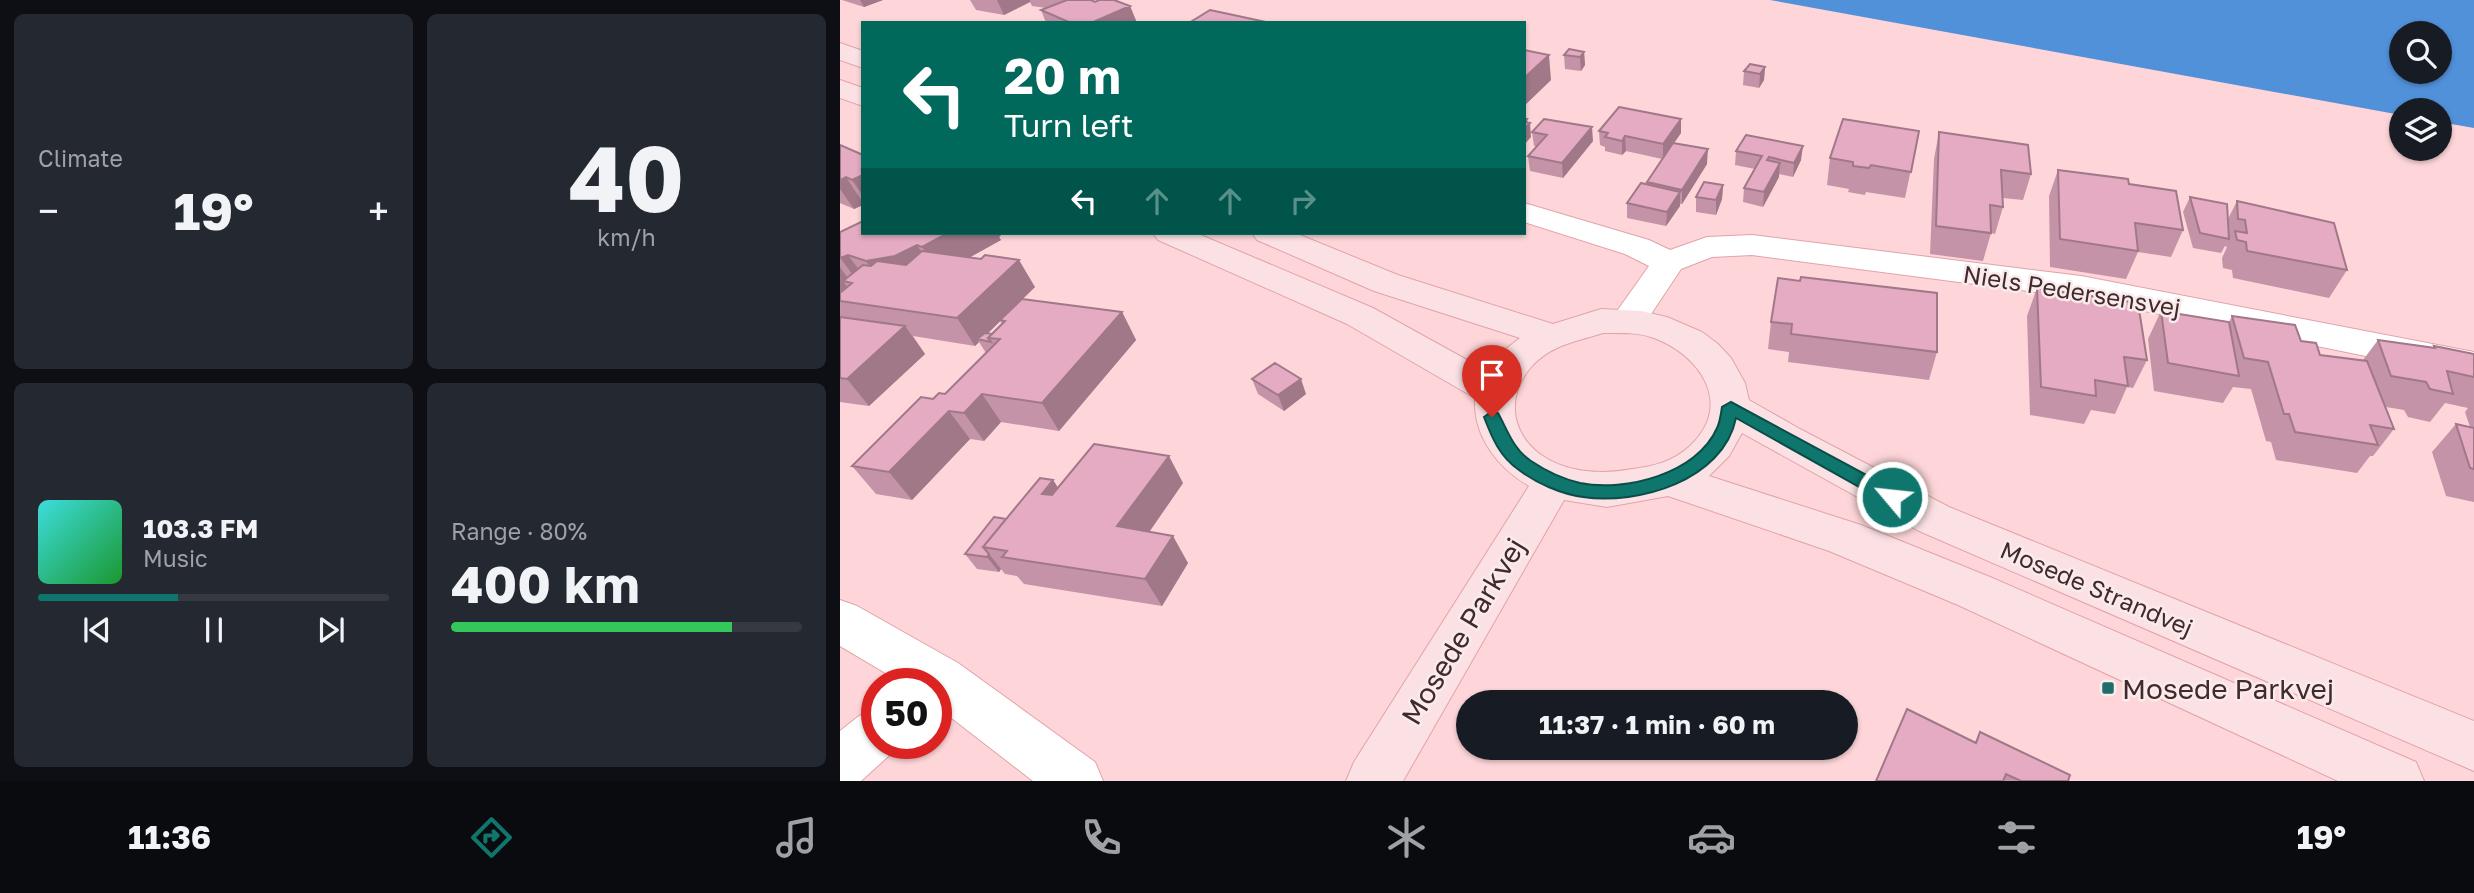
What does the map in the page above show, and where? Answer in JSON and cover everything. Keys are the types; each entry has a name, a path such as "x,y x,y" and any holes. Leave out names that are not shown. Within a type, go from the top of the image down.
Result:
{"main road":[{"path":"840,88 861,97"},
{"path":"1174,235 1360,316 1495,392"},
{"path":"1273,235 1386,283 1549,335"},
{"path":"1601,321 1628,321 1679,334 1700,347 1717,364 1728,384 1731,407 1726,428 1714,448 1695,466 1670,480 1628,491 1583,490 1553,482 1523,465 1502,443 1492,417 1495,392 1506,369 1515,359 1524,350 1549,335 1574,326 1601,321"},
{"name":"Mosede Strandvej","path":"1731,407 1786,440 1934,519 2474,746"},
{"name":"Mosede Strandvej","path":"1670,480 1845,538 1974,591 2397,781"},
{"name":"Mosede Parkvej","path":"1373,781 1553,482"}],"street":[{"path":"1526,213 1637,247 1669,262 1628,321"},
{"name":"Niels Pedersensvej","path":"1669,262 1707,247 1752,244 2081,287 2474,365"},
{"path":"840,621 915,668"},
{"path":"952,693 1076,781"},
{"path":"840,765 861,747"}],"water":[{"path":"1770,0 2474,0 2474,128 2452,124 2452,98 2389,98 2389,113"}],"building":[{"path":"1067,0 1114,0 1130,6 1096,21 1066,21 1041,10"},
{"path":"1210,10 1261,21 1192,21"},
{"path":"1569,49 1584,52 1580,57 1564,55"},
{"path":"1526,50 1549,55 1526,76"},
{"path":"1750,64 1765,67 1760,74 1744,71"},
{"path":"1619,107 1681,119 1663,144 1625,136 1622,141 1605,137 1608,133 1599,131"},
{"path":"1544,119 1592,127 1562,163 1528,156 1547,135 1532,132"},
{"path":"1843,119 1919,131 1911,172 1871,165 1869,168 1853,166 1853,162 1830,158"},
{"path":"1939,132 2028,145 2031,174 2001,170 2003,207 1990,205 1991,233 1936,226"},
{"path":"1746,135 1803,146 1794,163 1769,157 1767,160 1780,163 1764,192 1744,188 1762,156 1736,151"},
{"path":"1673,143 1708,149 1682,190 1647,182"},
{"path":"840,145 861,154 861,176 852,180 846,177 840,180"},
{"path":"2058,170 2128,179 2129,184 2176,191 2183,230 2135,223 2138,251 2060,239"},
{"path":"1704,182 1723,185 1716,200 1696,197"},
{"path":"1641,183 1680,192 1667,212 1627,203"},
{"path":"2190,197 2227,204 2229,239 2200,233"},
{"path":"2237,201 2334,223 2347,270 2247,251 2246,242 2237,240 2235,231 2247,233 2245,220 2238,219"},
{"path":"861,222 861,235 944,235 922,247 917,245 895,256 866,261 848,255 840,258 840,232"},
{"path":"922,251 981,259 985,255 1019,260 957,318 840,301 840,293 852,283 843,281 863,265 871,266 877,261 906,265"},
{"path":"1801,277 1937,293 1937,352 1791,334 1792,324 1771,322 1778,278 1800,281"},
{"path":"2037,288 2138,303 2147,360 2124,357 2128,386 2095,380 2096,396 2041,387"},
{"path":"1022,299 1122,312 1042,403 982,394 964,413 949,411 889,472 852,466 921,397 933,399 939,393 945,394 1000,339 988,338 1005,321 1000,320"},
{"path":"2161,311 2229,322 2239,376 2168,363"},
{"path":"2232,316 2295,325 2301,341 2316,343 2320,355 2367,361 2394,429 2370,425 2378,445 2295,432 2289,414 2284,414 2268,362 2244,358"},
{"path":"840,317 905,326 847,379 840,378"},
{"path":"985,333 992,334 988,338 991,342 977,339"},
{"path":"2378,340 2435,348 2434,346 2474,354 2474,377 2447,371 2453,394 2430,389 2426,382 2391,376"},
{"path":"1275,363 1301,379 1278,395 1252,379"},
{"path":"2456,424 2474,428 2474,469 2470,468"},
{"path":"1094,444 1169,456 1117,526 1173,536 1145,579 1002,557 1007,551 983,547 1040,478 1053,480 1042,494 1052,495"},
{"path":"994,517 1006,519 983,547 989,554 987,557 965,554"},
{"path":"1907,709 1976,743 1980,732 2070,775 2068,781 2021,781 2006,774 2003,781 1876,781"}],"place":[{"name":"Mosede Parkvej","path":"2108,688"}],"route":[{"path":"1492,417 1502,443 1523,465 1553,482 1583,490 1628,491 1670,480 1695,466 1714,448 1726,428 1731,407 1892,497"}]}
